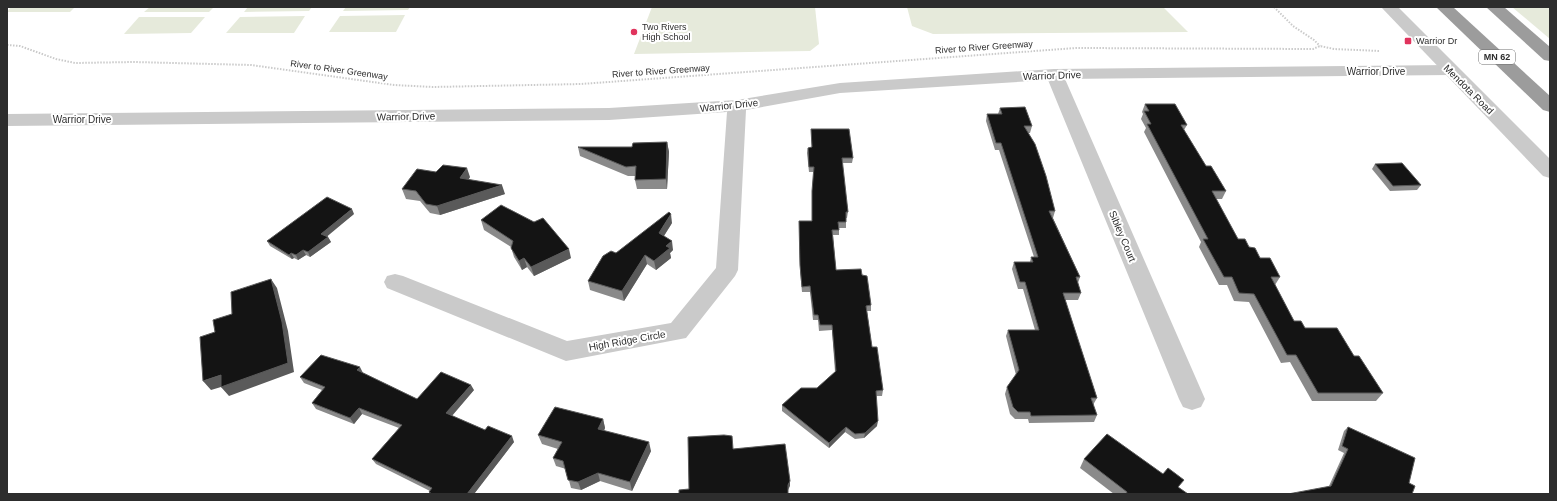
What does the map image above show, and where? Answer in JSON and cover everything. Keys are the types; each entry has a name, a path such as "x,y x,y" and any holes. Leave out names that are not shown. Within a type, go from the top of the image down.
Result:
{"highway":[{"name":"MN 62","path":"1444,7 1550,106"},
{"path":"1494,7 1550,56"}],"street":[{"name":"Mendota Road","path":"1389,7 1550,171"},
{"name":"Warrior Drive","path":"7,120 609,114 737,106 840,88 1054,74 1450,70"},
{"name":"Sibley Court","path":"1054,74 1192,399"},
{"name":"High Ridge Circle","path":"395,282 566,351 678,331 727,270 737,106"}],"path":[{"name":"River to River Greenway","path":"7,45 20,46 56,60 76,63 134,62 251,65 394,85 433,86 581,84 1076,48 1313,49 1320,46 1314,40 1293,26 1274,7"}],"shaded area":[{"path":"11,7 75,7 70,12 7,12"},
{"path":"150,7 214,7 209,12 144,12"},
{"path":"248,7 312,7 309,11 244,12"},
{"path":"346,7 410,7 408,10 343,11"},
{"path":"652,7 815,7 819,44 810,51 634,54"},
{"path":"907,7 1163,7 1188,32 933,34 912,26"},
{"path":"1512,7 1550,7 1550,39"},
{"path":"405,15 396,32 329,32 340,16"},
{"path":"305,16 294,33 226,33 240,17"},
{"path":"139,17 205,17 191,33 124,34"}],"building":[{"path":"1145,104 1175,104 1187,125 1181,125 1206,166 1211,166 1226,191 1212,191 1238,239 1245,239 1249,247 1255,248 1260,258 1270,258 1280,277 1271,277 1294,321 1301,321 1305,328 1337,328 1354,356 1359,356 1383,393 1318,393 1296,355 1287,355 1254,294 1239,293 1232,277 1224,277 1203,239 1208,239 1147,124 1151,124 1144,111 1149,111"},
{"path":"1025,107 1032,126 1024,126 1035,144 1046,176 1055,211 1049,211 1080,277 1076,277 1081,293 1063,293 1097,398 1091,398 1097,415 1031,416 1030,412 1018,412 1013,407 1007,387 1019,370 1008,330 1039,330 1025,282 1020,282 1014,262 1033,262 1031,257 1038,257 1001,143 996,143 987,114 1002,114 1000,108"},
{"path":"811,129 849,129 853,158 842,158 848,212 846,212 846,222 838,222 839,230 832,230 836,270 861,269 862,275 867,276 871,305 866,306 872,347 877,347 883,390 876,391 878,421 865,433 855,434 846,427 829,443 782,405 801,388 817,388 836,371 832,325 820,325 818,315 814,315 810,286 802,287 799,221 812,221 814,167 809,167 808,148 812,147"},
{"path":"667,142 666,179 635,180 636,166 626,167 578,147 632,147 633,143"},
{"path":"1402,163 1421,185 1393,186 1375,164"},
{"path":"443,165 467,168 460,178 502,185 437,206 426,204 416,191 402,189 417,169 436,172"},
{"path":"327,197 352,209 321,234 328,237 308,252 303,250 296,255 291,253 289,255 267,241"},
{"path":"501,205 534,222 543,218 569,249 531,267 524,258 519,261 511,248 513,241 481,220"},
{"path":"669,212 671,214 659,233 672,241 666,246 670,248 654,261 645,255 622,291 588,281 603,256 611,251 616,253"},
{"path":"271,279 282,322 288,363 221,387 221,375 203,381 200,337 215,332 213,320 232,314 231,292"},
{"path":"321,355 360,367 357,370 417,399 441,372 471,385 446,413 485,430 488,426 512,436 467,494 432,494 429,492 432,488 372,459 402,425 359,408 350,418 312,403 325,387 300,377"},
{"path":"555,407 603,419 598,429 649,442 630,482 598,473 578,482 568,480 563,461 553,458 562,442 538,435"},
{"path":"1348,427 1415,458 1409,483 1415,486 1412,494 1288,494 1331,486 1348,449 1342,446"},
{"path":"1107,434 1163,474 1168,468 1184,480 1178,487 1188,494 1126,494 1127,492 1084,459"},
{"path":"732,436 733,449 785,444 790,481 788,485 788,494 679,494 679,490 689,489 688,437"}],"place":[{"name":"Two Rivers High School","path":"634,32"},
{"name":"Warrior Dr","path":"1408,41"}]}
